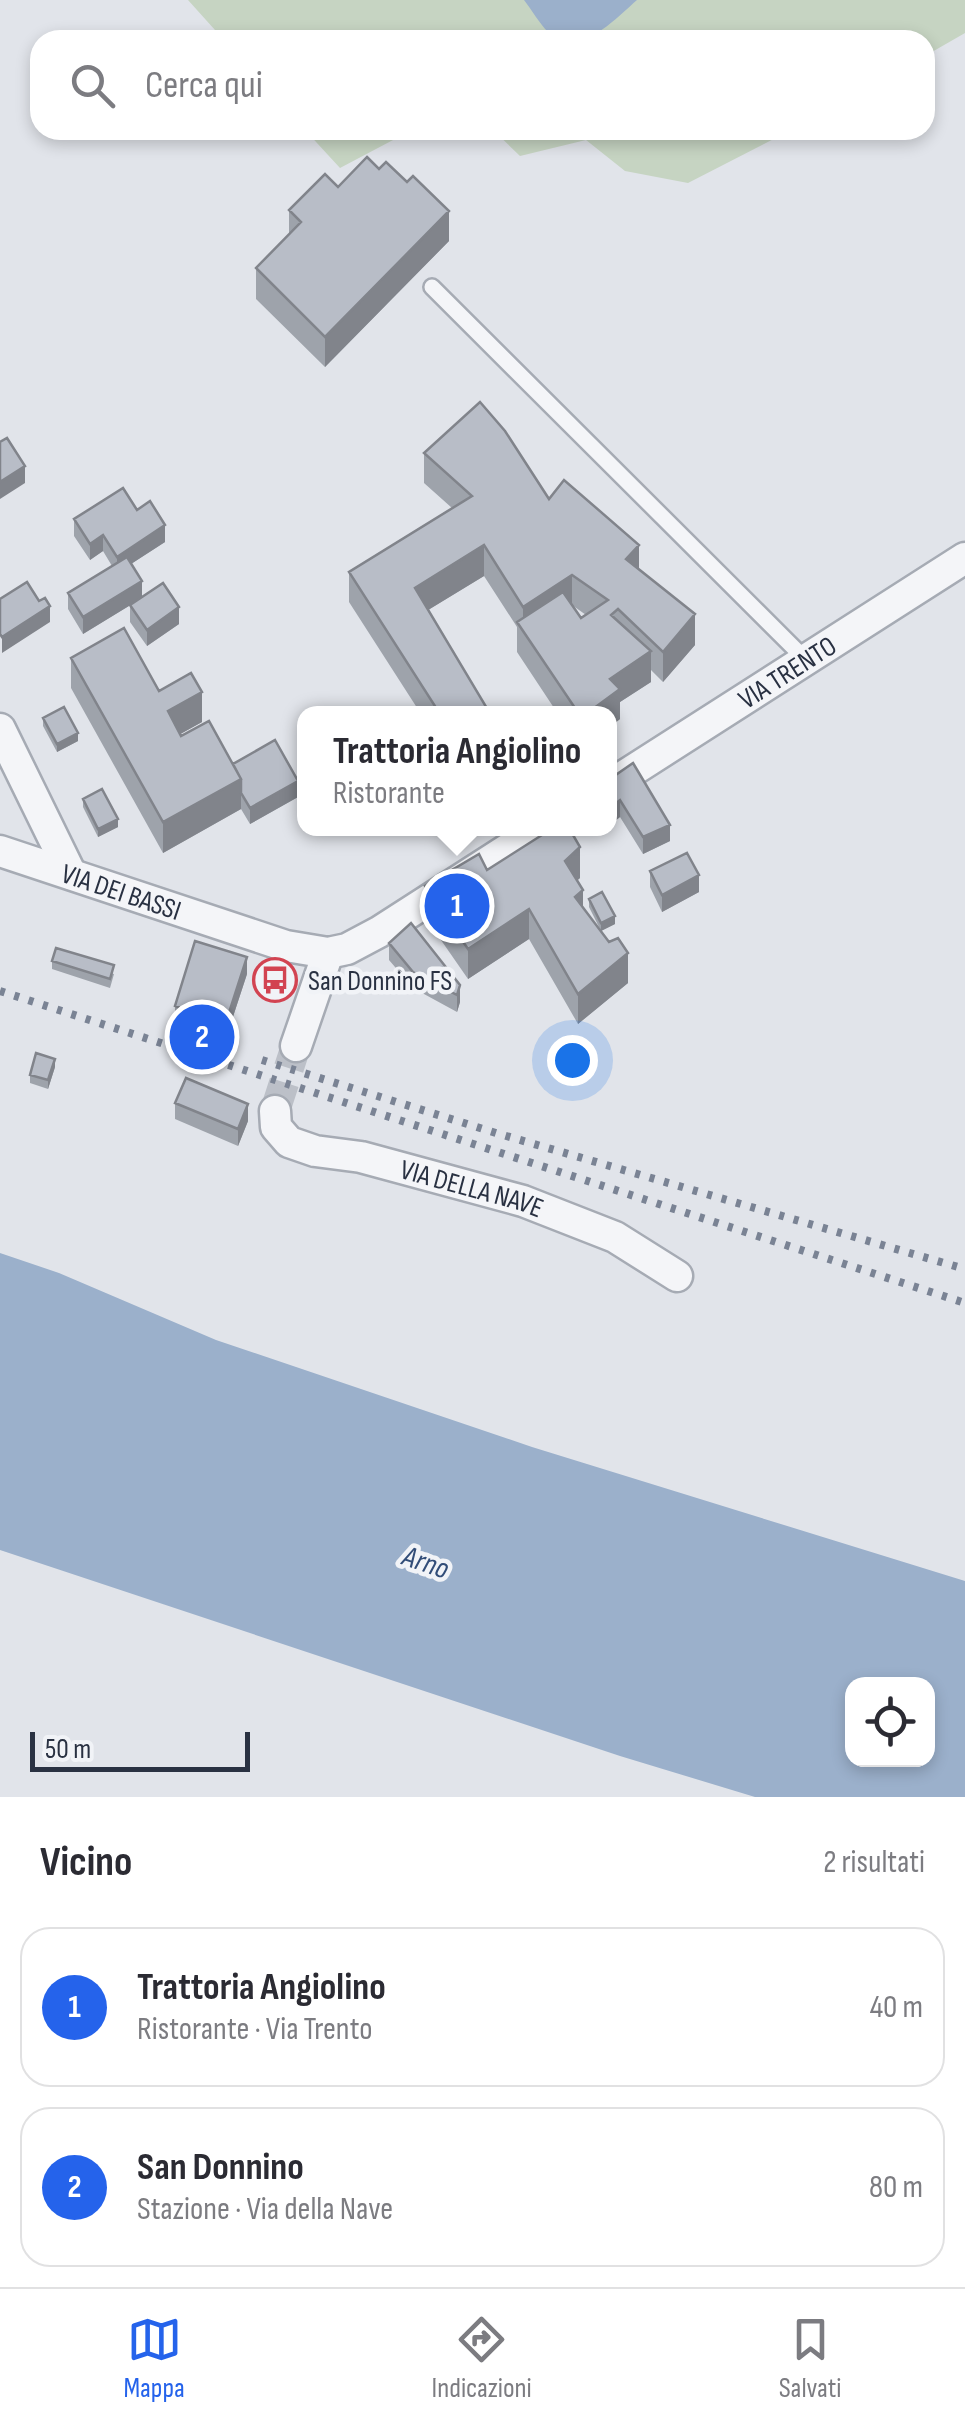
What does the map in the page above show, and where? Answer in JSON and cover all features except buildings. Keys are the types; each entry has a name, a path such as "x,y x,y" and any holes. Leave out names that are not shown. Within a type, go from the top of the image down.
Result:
{"street":[{"name":"VIA TRENTO","path":"617,781 965,558"},
{"name":"VIA DEI BASSI","path":"0,728 70,874 286,946 328,953"},
{"path":"296,1046 328,953 347,949 379,932 529,836"},
{"path":"0,851 70,874"},
{"name":"VIA DELLA NAVE","path":"274,1111 276,1127 289,1142 315,1151 361,1157 523,1201 615,1237 677,1276"}],"lane":[{"path":"432,287 806,660"}],"green space":[{"path":"188,0 965,0 965,33 935,50 935,30 215,30"},
{"path":"314,140 393,140 340,168"},
{"path":"503,140 586,140 520,156"},
{"path":"586,140 772,140 688,183 625,171"}],"water":[{"path":"524,0 637,0 602,30 546,30"},
{"name":"Arno","path":"0,1253 59,1273 216,1340 532,1447 965,1581 965,1797 755,1797 620,1756 0,1550"}],"tunnel":[{"path":"275,1111 296,1046"}],"railway":[{"path":"0,991 965,1303"},
{"path":"262,1060 496,1133 965,1269"}],"place":[{"name":"Trattoria Angiolino","path":"457,906"},
{"name":"San Donnino FS","path":"275,980"},
{"name":"San Donnino","path":"202,1037"}]}
